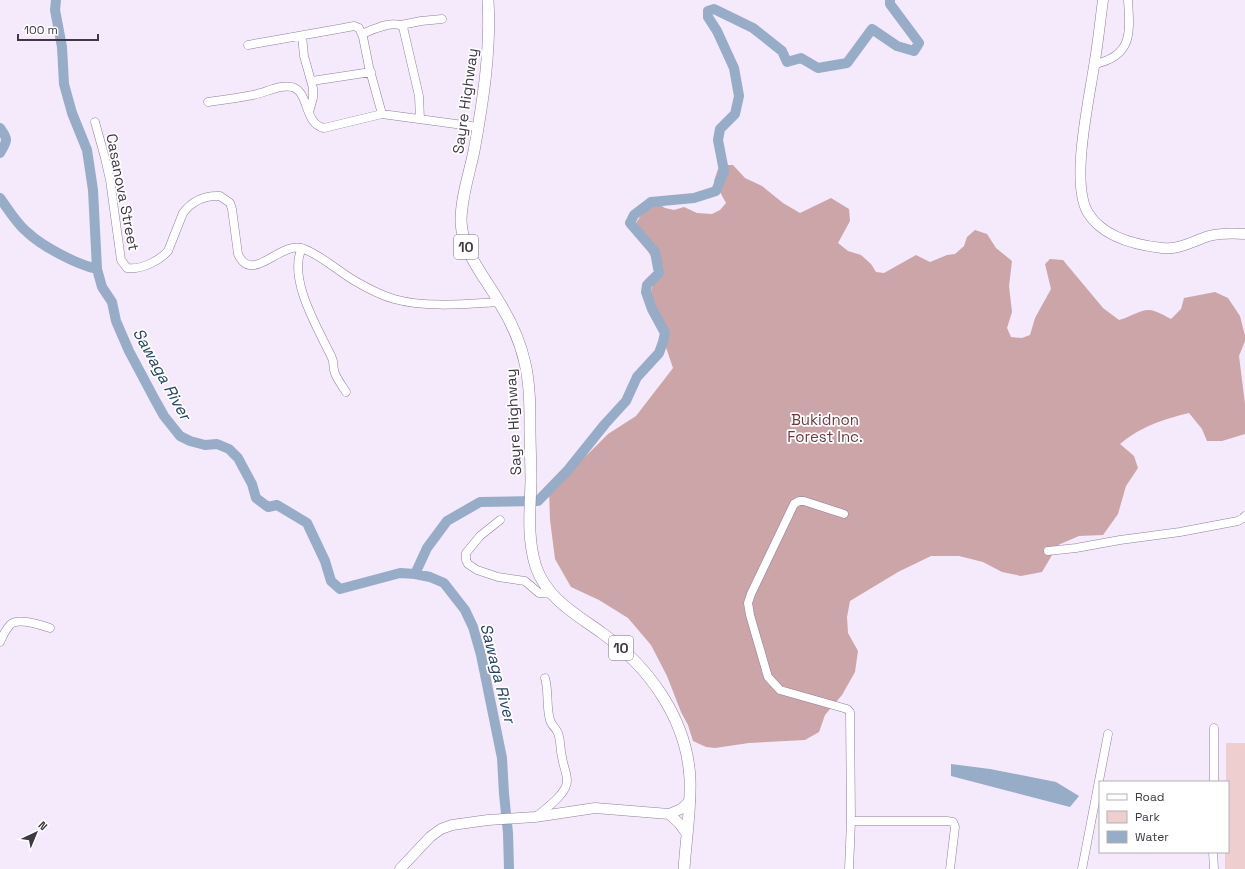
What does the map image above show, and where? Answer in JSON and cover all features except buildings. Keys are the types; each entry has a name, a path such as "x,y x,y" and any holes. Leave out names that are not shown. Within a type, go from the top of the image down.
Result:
{"highway":[{"name":"Sayre Highway","path":"488,0 487,58 478,127 462,210 462,232 464,242 469,252 499,302 518,338 525,363 530,392 531,482 529,513 530,538 534,559 540,575 552,594 569,610 625,651 652,680 660,691 673,714 685,745 690,776 690,801"},
{"name":"10","path":"684,869 690,801"}],"main road":[{"path":"1103,0 1080,173 1083,200 1087,212 1099,227 1115,236 1132,242 1164,249 1176,248 1216,235 1245,234"},
{"path":"400,869 430,837 441,829 457,824 488,820 531,818 595,808 669,814 681,809 690,801"},
{"path":"669,814 679,823 687,834"}],"street":[{"path":"1095,64 1119,54 1126,44 1130,32 1128,0"},
{"path":"362,34 382,26 396,24 401,25 442,19"},
{"path":"401,25 405,31 419,96 420,119"},
{"path":"248,45 354,26 359,28 362,34 382,114"},
{"path":"302,36 304,56 312,82 313,98 309,112"},
{"path":"312,82 371,72"},
{"path":"208,102 249,96 275,89 292,87 298,90 314,124 318,127 324,128 382,114 478,127"},
{"name":"Casanova Street","path":"95,122 110,180 122,260 127,268 133,269 144,266 164,256 168,251 183,213 187,208 196,201 214,196 220,196 230,203 238,254 245,263 257,266 280,252 291,248 302,248"},
{"path":"346,392 335,374 332,358 320,335 300,281 298,259 302,248 355,282 394,299 431,303 468,304 499,302"},
{"path":"844,514 804,501 794,504 748,603 750,615 768,677 773,684 780,690 848,710 850,714 851,820 849,869"},
{"path":"1048,551 1180,532 1238,521 1245,516"},
{"path":"500,520 480,536 466,553 466,560 468,564 477,570 498,577 525,581 539,593 552,594"},
{"path":"0,642 9,626 15,622 28,622 50,628"},
{"path":"531,818 560,796 567,784 559,734 550,723 548,712 548,691 545,678"},
{"path":"1214,728 1214,781"},
{"path":"1082,869 1108,734"},
{"path":"851,820 953,822 955,827 950,869"},
{"path":"1213,853 1214,869"}],"green space":[{"name":"Bukidnon Forest Inc.","path":"724,165 733,165 745,178 762,186 783,203 800,213 831,198 849,209 850,221 838,243 848,251 861,255 871,264 876,272 884,273 916,255 930,262 947,255 955,254 964,246 967,237 975,230 987,234 996,248 1012,261 1009,286 1012,312 1007,328 1011,337 1022,338 1030,335 1035,318 1051,289 1045,264 1050,259 1063,260 1103,308 1119,320 1146,310 1155,311 1171,319 1181,309 1184,298 1215,292 1228,298 1240,316 1245,336 1245,341 1239,356 1245,404 1245,434 1222,441 1207,441 1202,429 1189,413 1161,421 1144,428 1120,444 1134,456 1138,468 1126,486 1118,514 1103,535 1079,536 1058,545 1042,572 1021,576 1002,572 983,562 959,556 931,556 898,572 850,601 847,617 848,633 858,651 855,672 842,695 825,715 819,732 805,740 749,743 715,748 706,747 693,741 688,725 681,712 667,676 651,645 628,618 599,600 571,587 555,559 550,520 549,489 608,434 636,416 673,368 655,315 650,295 655,278 652,258 642,241 636,223 646,208 656,202 665,208 674,210 684,207 697,213 712,214 720,210 726,203 714,181 718,169"},
{"path":"1226,743 1245,743 1245,869 1225,869 1225,853 1229,853 1229,781 1226,781"}],"water":[{"path":"951,764 990,769 1056,782 1079,796 1070,807 951,776"}],"waterway":[{"name":"Sawaga River","path":"56,0 55,10 62,47 64,84 72,113 87,150 93,190 97,269 102,287 112,302 116,321 129,351 164,416 180,436 190,441 205,445 217,444 229,449 238,458 252,484 256,498 268,507 277,505 307,523 325,561 331,581 340,589 400,573 415,574 430,577 444,583 465,610 473,627 481,655 502,758 508,833 509,869"},
{"path":"415,574 427,548 447,521 480,502 538,501 568,470 605,424 626,401 637,377 659,353 665,333 652,309 646,292 647,285 659,273 655,252 630,223 634,215 651,202 694,198 716,191 724,171 718,140 720,129 735,114 739,96 734,68 717,31 708,17 708,11 714,9 753,28 782,51 787,62 801,58 818,68 847,63 872,29 897,46 914,51 919,43 890,4 890,0"},
{"path":"0,128 6,138 0,153"},
{"path":"0,198 12,216 34,238 60,254 79,263 97,269"}]}
